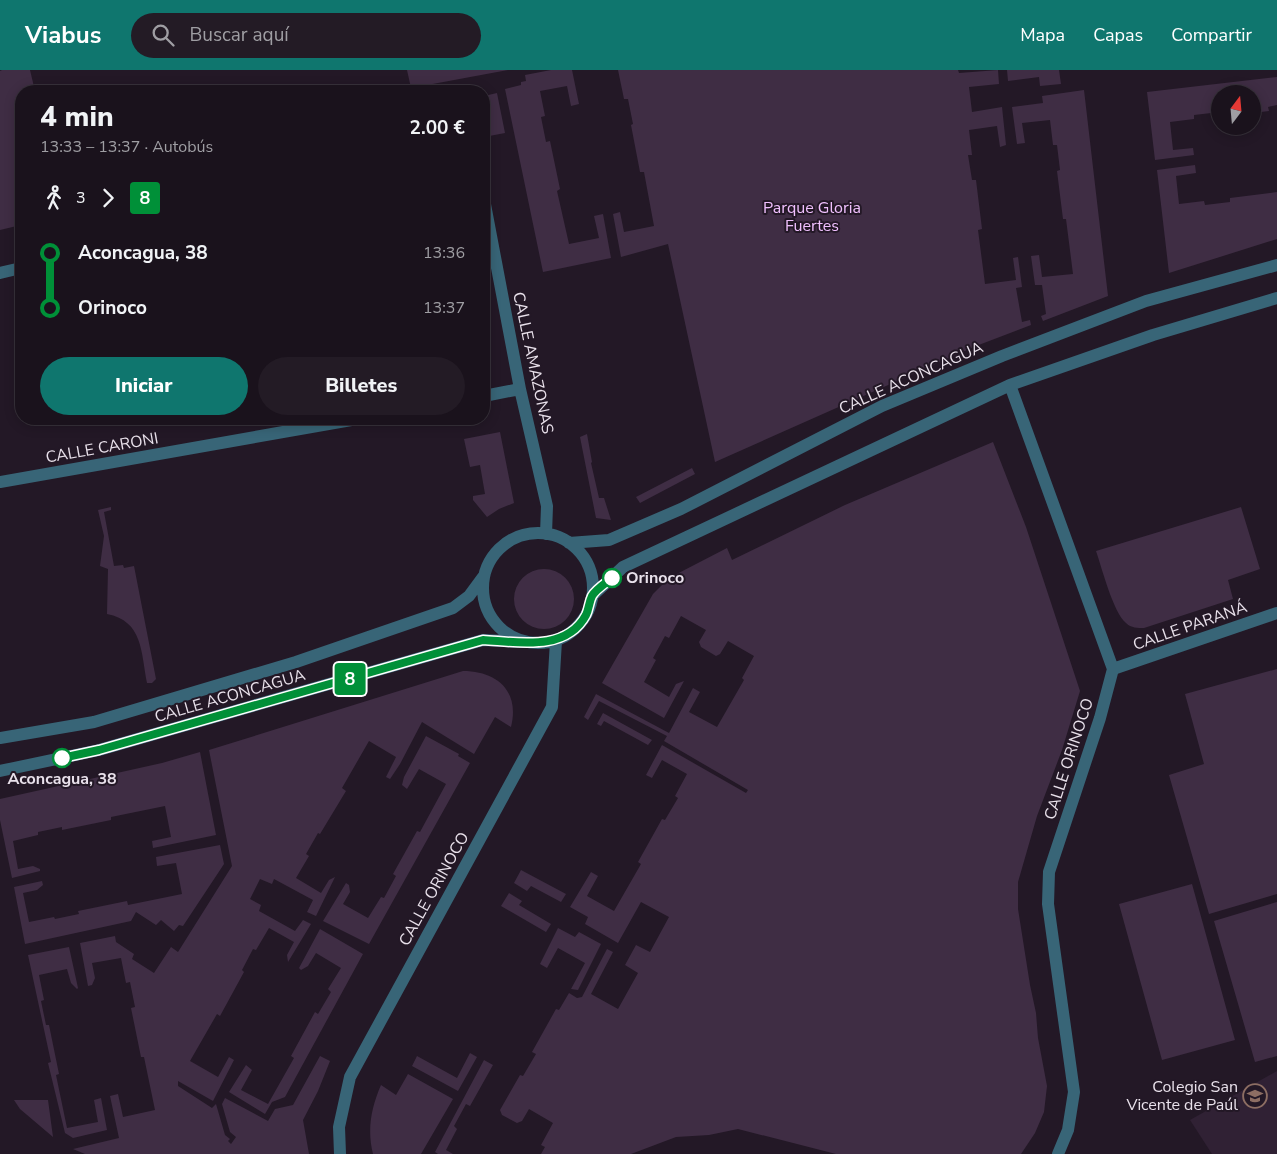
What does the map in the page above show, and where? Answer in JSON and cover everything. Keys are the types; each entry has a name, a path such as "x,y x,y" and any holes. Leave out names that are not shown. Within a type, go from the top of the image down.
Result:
{"street":[{"name":"CALLE AMAZONAS","path":"490,231 520,389 547,506 546,534"},
{"name":"CALLE ACONCAGUA","path":"569,543 609,540 681,509 882,406 1002,356 1146,301 1277,264"},
{"path":"0,273 15,269"},
{"path":"592,596 623,568 1010,385 1153,335 1277,298"},
{"path":"1010,385 1113,669"},
{"path":"490,395 520,389"},
{"name":"CALLE CARONI","path":"0,482 323,425"},
{"path":"529,534 546,534 558,537 569,543 581,554 588,566 592,581 592,596 586,615 573,631 556,640 526,642 510,636 496,626 487,611 482,594 483,577 489,562 499,549 513,539 529,534"},
{"name":"CALLE ACONCAGUA","path":"0,738 94,722 296,662 453,608 469,596 483,577"},
{"name":"CALLE PARANÁ","path":"1113,669 1277,613"},
{"name":"CALLE ACONCAGUA","path":"0,771 99,750 483,640 526,642"},
{"name":"CALLE ORINOCO","path":"340,1154 339,1127 350,1077 552,707 556,640"},
{"name":"CALLE ORINOCO","path":"1058,1154 1068,1130 1074,1092 1048,904 1049,872 1100,718 1113,669"}],"shaded area":[{"name":"Colegio San Vicente de Paúl","path":"1277,1071 1277,1154 1212,1154 1190,1120"}],"green space":[{"path":"30,70 34,85 15,85 15,226 0,230 0,71"},
{"path":"407,70 508,70 427,85 410,85"},
{"path":"551,70 572,70 579,104 571,106 567,86 540,91 545,116 541,117 546,142 550,141 560,189 557,191 569,244 599,238 594,216 603,214 611,258 543,272 505,89 521,85 521,82 526,81 525,75"},
{"name":"Parque Gloria Fuertes","path":"618,70 958,70 959,73 998,70 999,84 969,87 972,112 1002,107 1006,145 1000,147 997,126 969,130 972,155 968,155 972,180 976,180 982,229 978,230 985,284 1016,280 1013,258 1018,257 1022,287 1016,288 1022,322 1030,320 1031,325 976,346 715,462 668,244 621,257 613,214 620,212 624,232 654,226 644,172 640,172 628,99 624,99"},
{"path":"1007,70 1059,70 1061,84 1040,86 1039,77 1008,81"},
{"path":"1277,77 1277,105 1268,107 1269,111 1261,112 1261,85 1211,85 1211,113 1194,115 1194,119 1170,122 1173,150 1193,148 1194,155 1155,160 1147,92"},
{"path":"1084,90 1108,296 1043,321 1041,316 1046,314 1042,285 1035,285 1031,256 1039,255 1042,277 1073,274 1066,219 1063,219 1057,171 1060,170 1057,145 1053,145 1050,120 1022,123 1025,143 1017,144 1012,107 1043,103 1042,96"},
{"path":"497,93 505,133 490,136 490,95"},
{"path":"1195,165 1196,173 1176,176 1179,204 1204,201 1205,205 1230,202 1230,198 1277,192 1277,239 1169,273 1157,170"},
{"path":"500,432 514,503 499,509 487,517 473,500 473,496 485,494 480,465 470,467 464,439"},
{"path":"587,434 599,498 604,498 611,520 596,518 580,437"},
{"path":"993,442 1026,527 1080,691 1062,750 1037,816 1018,882 1018,909 1047,1086 1044,1112 1035,1133 1021,1154 836,1154 738,1129 709,1135 676,1137 631,1154 541,1154 545,1147 541,1145 553,1123 529,1109 522,1121 517,1123 502,1115 500,1110 520,1075 523,1076 536,1054 532,1052 556,1009 559,1010 569,993 577,998 582,997 607,949 613,952 591,994 618,1009 638,973 625,965 636,945 650,952 669,917 641,902 618,943 585,924 588,917 570,907 591,872 598,876 587,896 614,911 641,864 638,862 662,819 665,820 678,798 675,796 687,774 662,760 652,778 646,775 662,745 746,793 748,790 664,741 667,736 599,701 588,720 584,717 596,694 669,733 693,688 700,692 689,712 717,727 744,680 742,678 754,656 728,641 720,654 716,656 701,647 699,642 706,630 681,616 669,638 665,636 653,658 656,660 644,682 669,697 676,684 684,681 664,718 602,683 653,594 669,578 727,548 732,560 845,505"},
{"path":"692,468 695,474 640,503 636,497"},
{"path":"111,507 111,510 104,512 114,566 123,565 124,568 134,566 156,679 152,683 147,683 141,649 134,631 128,623 107,614 108,569 100,566 104,536 98,510"},
{"path":"1241,507 1260,569 1228,580 1233,599 1144,628 1128,625 1121,617 1112,600 1096,551"},
{"path":"544,569 561,574 569,582 574,599 569,616 561,624 544,629 527,624 519,616 514,599 519,582 527,574"},
{"path":"1277,669 1277,894 1209,914 1169,775 1204,764 1185,694"},
{"path":"463,671 475,672 496,679 509,693 513,714 511,727 495,717 474,754 422,722 390,779 386,777 396,757 369,741 342,788 346,791 320,834 318,833 306,854 309,856 296,878 321,893 329,880 335,877 316,916 307,912 313,900 274,879 272,884 260,879 250,899 261,905 259,911 295,931 303,920 311,924 288,962 287,955 294,942 269,928 256,950 253,949 242,970 244,972 220,1016 217,1014 190,1061 218,1077 229,1057 234,1060 213,1101 178,1081 178,1086 212,1108 216,1104 225,1135 230,1139 228,1141 231,1144 236,1137 230,1132 222,1104 225,1098 268,1121 275,1109 293,1105 320,1056 330,1061 318,1091 303,1120 309,1154 85,1154 73,1149 119,1138 110,1096 118,1094 123,1117 155,1110 131,1008 135,1007 130,982 126,983 121,958 92,963 95,978 92,985 88,986 80,943 115,936 116,942 134,954 132,959 154,973 171,947 178,952 232,866 209,750"},
{"path":"603,713 652,740 648,745 604,721 601,726 597,724"},
{"path":"426,736 459,754 458,756 470,763 369,944 323,921 346,883 349,885 350,892 343,904 368,918 381,897 384,898 396,876 393,874 417,831 420,832 446,784 419,769 407,789 402,785 404,777"},
{"path":"200,752 216,835 153,848 152,841 171,837 165,806 111,817 111,820 62,830 62,827 38,832 38,835 13,841 18,869 33,866 40,869 40,871 12,878 0,820 0,799 162,763"},
{"path":"220,845 224,864 183,926 179,925 174,931 161,920 156,925 136,912 131,921 25,944 14,887 42,881 43,885 37,890 23,893 29,922 79,914 78,911 127,901 128,905 182,894 176,863 157,866 156,857"},
{"path":"521,870 566,894 561,902 531,886 527,891 514,883"},
{"path":"1192,884 1235,1040 1162,1060 1119,904"},
{"path":"509,893 522,901 519,905 551,924 546,932 501,906"},
{"path":"1277,902 1277,1056 1255,1062 1214,921"},
{"path":"558,928 575,937 579,932 601,944 578,990 571,989 585,963 558,948 547,968 540,964"},
{"path":"320,929 363,954 285,1097 272,1102 265,1114 229,1092 246,1065 252,1070 241,1090 268,1104 294,1058 291,1056 315,1012 318,1014 331,992 328,989 341,968 316,953 308,966 301,970 299,968"},
{"path":"69,947 77,989 71,983 67,969 39,975 44,1000 41,1001 46,1025 49,1025 59,1074 56,1075 67,1128 98,1122 94,1100 101,1098 107,1130 73,1138 65,1133 48,1063 51,1062 28,955"},
{"path":"470,1053 477,1057 458,1091 412,1066 417,1056 457,1078"},
{"path":"484,1060 493,1065 470,1106 466,1104 454,1126 457,1129 446,1150 453,1154 438,1154 435,1152"},
{"path":"408,1074 453,1099 421,1154 373,1154 370,1136 371,1119 381,1085 396,1095"},
{"path":"14,1100 48,1100 53,1137 20,1109"}],"bus line":[{"name":"8","path":"62,758 99,750 299,694 483,640 526,642 556,640 573,631 586,615 592,596 612,578"}],"place":[{"name":"Orinoco","path":"612,578"},
{"name":"Aconcagua, 38","path":"62,758"},
{"name":"Colegio San Vicente de Paúl","path":"1255,1096"}]}
